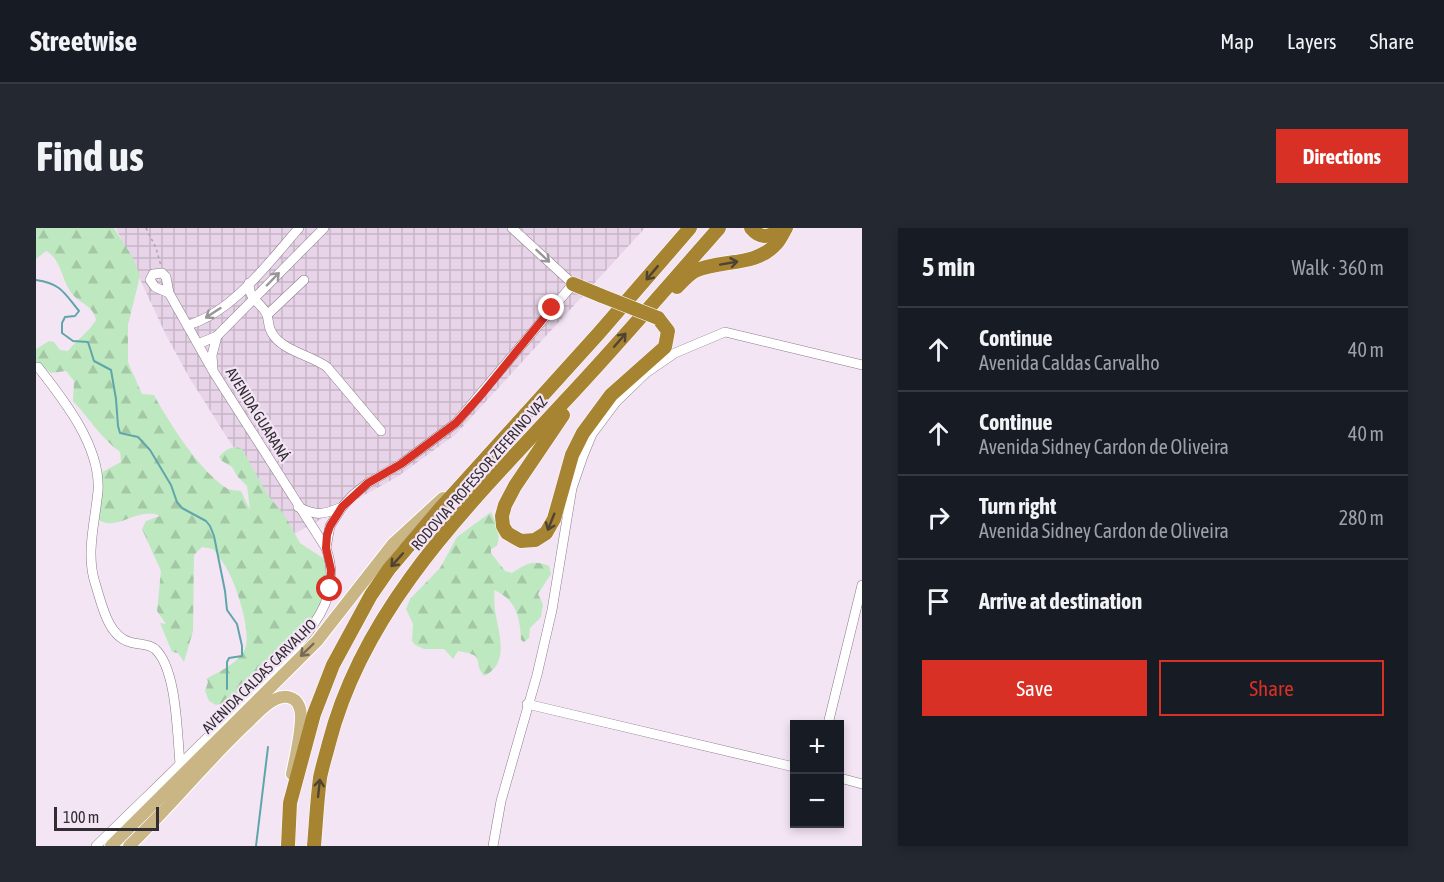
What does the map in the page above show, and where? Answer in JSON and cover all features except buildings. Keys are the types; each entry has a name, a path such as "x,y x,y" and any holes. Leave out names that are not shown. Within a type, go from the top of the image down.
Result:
{"highway":[{"name":"RODOVIA PROFESSOR ZEFERINO VAZ","path":"288,846 290,803 314,714 333,665 355,622 389,569 690,228"},
{"name":"RODOVIA PROFESSOR ZEFERINO VAZ","path":"314,846 320,777 335,720 354,672 375,630 399,593 453,525 718,228"},
{"path":"751,228 758,235 769,236 784,228"},
{"path":"659,296 676,288 693,272 766,253 776,244 784,228"},
{"path":"573,284 658,318 668,331 665,347 611,395 583,433 568,466 554,519 546,533 535,540 521,541 507,533 503,526 502,516 505,505 555,426 572,404 581,384"}],"main road":[{"name":"AVENIDA CALDAS CARVALHO","path":"111,846 317,641 393,544 473,472"},
{"name":"AVENIDA CALDAS CARVALHO","path":"129,846 237,733 268,704 284,697 297,702 301,710 290,803"}],"street":[{"path":"188,325 215,313 249,283 301,228 306,236 321,231"},
{"path":"326,548 330,526 342,507 368,483 401,464 456,423 573,284 512,228"},
{"path":"198,345 217,336 321,231"},
{"path":"290,239 297,238 303,249"},
{"name":"AVENIDA GUARANÁ","path":"168,293 155,287 150,280 153,274 162,273 166,277 168,293 213,371 326,548"},
{"path":"267,315 304,280"},
{"path":"249,283 249,291 267,315 270,331 275,338 327,367 381,431"},
{"path":"493,846 501,801 537,675 552,610 572,488 592,435 616,402 646,373 675,353 725,332 862,365"},
{"path":"213,371 212,355 217,336"},
{"path":"38,367 59,393 80,426 95,462 98,489 92,533 91,568 94,583 113,631 128,642 145,644 154,648 162,657 170,677 180,763"},
{"path":"298,507 312,513 323,514 342,507"},
{"name":"AVENIDA CALDAS CARVALHO","path":"96,846 282,662 312,626 330,589 331,570 326,548"},
{"path":"829,720 862,585"},
{"path":"527,704 790,766"},
{"path":"844,779 862,784"}],"path":[{"path":"146,228 156,248 162,273"}],"shaded area":[{"path":"116,228 645,228 456,434 397,477 294,534 228,439 189,377 166,335"}],"green space":[{"path":"36,228 114,228 133,258 140,276 128,325 128,362 142,394 154,395 196,459 228,489 241,491 250,510 247,486 232,467 219,457 229,448 242,449 267,494 285,516 300,543 326,560 322,598 312,620 298,641 289,651 252,679 232,699 222,704 216,705 209,701 205,691 208,682 206,679 232,664 244,651 247,635 236,589 226,567 213,549 202,547 194,555 193,631 184,662 178,653 172,652 160,623 166,624 157,611 161,571 142,529 146,521 160,516 143,514 110,523 95,517 93,477 121,462 120,452 73,401 74,381 66,371 51,373 36,361 36,349 49,341 54,342 60,350 68,351 96,320 90,309 74,296 55,259 46,251 36,259"},
{"path":"491,512 499,537 497,546 491,549 491,553 505,571 512,573 525,565 538,563 549,566 551,574 538,594 543,604 541,617 530,628 529,638 524,642 521,640 516,610 508,599 494,590 501,646 500,655 498,663 484,676 473,655 458,651 453,659 444,649 424,649 415,645 412,641 413,624 406,609 410,599 440,568 457,537"}],"waterway":[{"path":"36,280 57,287 66,294 79,311 75,316 65,317 62,323 62,333 73,341 88,342 94,361 111,370 120,433 138,437 150,450 171,485 177,502 182,508 206,521 210,526 214,536 227,610 237,624 242,646 242,656 229,658 227,662 227,689"},
{"path":"256,846 268,747"}],"route":[{"path":"330,589 330,558 326,548 327,535 334,517 353,495 368,483 401,464 456,423 552,308"}]}
